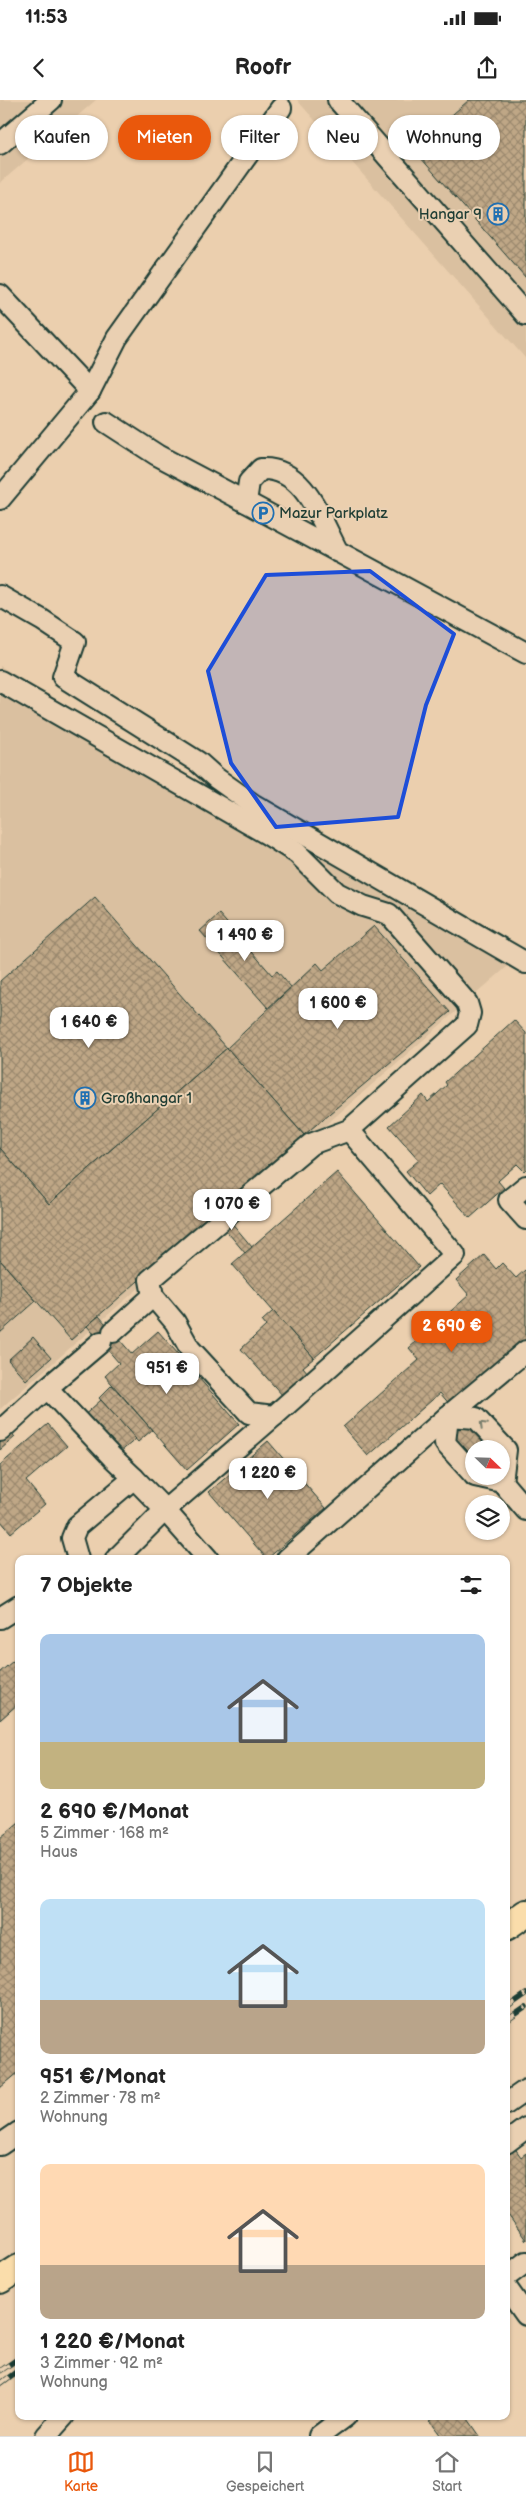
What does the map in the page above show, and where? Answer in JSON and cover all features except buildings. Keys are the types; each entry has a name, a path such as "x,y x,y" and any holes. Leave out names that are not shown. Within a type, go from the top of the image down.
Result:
{"main road":[{"path":"510,1924 526,1913"},
{"path":"0,2280 15,2271"}],"street":[{"path":"0,144 51,100"},
{"path":"338,100 526,315"},
{"path":"0,499 90,391 117,338 281,108"},
{"path":"0,295 90,391"},
{"path":"106,422 157,455 526,653"},
{"path":"246,502 249,482 261,469 273,469 284,472 295,479 308,496 338,552"},
{"path":"0,596 42,620 75,642 63,677 198,762 216,778 254,805 526,963"},
{"path":"0,681 267,834 297,853 337,893 363,906 389,914 467,1003 470,1013 467,1025 348,1130 311,1144 150,1280 153,1296 175,1322 190,1349 249,1413 274,1416"},
{"path":"120,1555 165,1510 455,1255 348,1130"},
{"path":"526,1186 509,1200 526,1220"},
{"path":"0,1431 153,1296"},
{"path":"292,1555 448,1416 526,1351"},
{"path":"47,1388 165,1510 204,1555"},
{"path":"448,1416 445,1443 465,1466"},
{"path":"448,1416 476,1418 497,1440"},
{"path":"77,1555 72,1538 77,1526 134,1478"},
{"path":"505,1485 526,1510"},
{"path":"0,1618 15,1609"},
{"path":"510,2101 526,2090"},
{"path":"0,2145 15,2135"},
{"path":"510,2274 526,2262"},
{"path":"510,2293 526,2315"},
{"path":"46,2436 60,2420"},
{"path":"319,2436 341,2420"}],"highlighted area":[{"path":"370,571 454,634 426,705 398,817 276,827 231,763 208,671 266,575"}],"shaded area":[{"path":"0,100 96,100 79,115 15,115 15,160 27,160 0,183"},
{"path":"297,100 526,100 526,359 350,160 378,160 378,115 310,115"},
{"path":"0,666 508,966 0,1409"}],"railway":[{"path":"510,2005 526,1994"},
{"path":"510,2018 526,2007"},
{"path":"0,2371 15,2361"},
{"path":"0,2384 15,2373"}],"place":[{"name":"Hangar 9","path":"498,214"},
{"name":"Mazur Parkplatz","path":"263,513"},
{"name":"Großhangar 1","path":"85,1098"}]}
